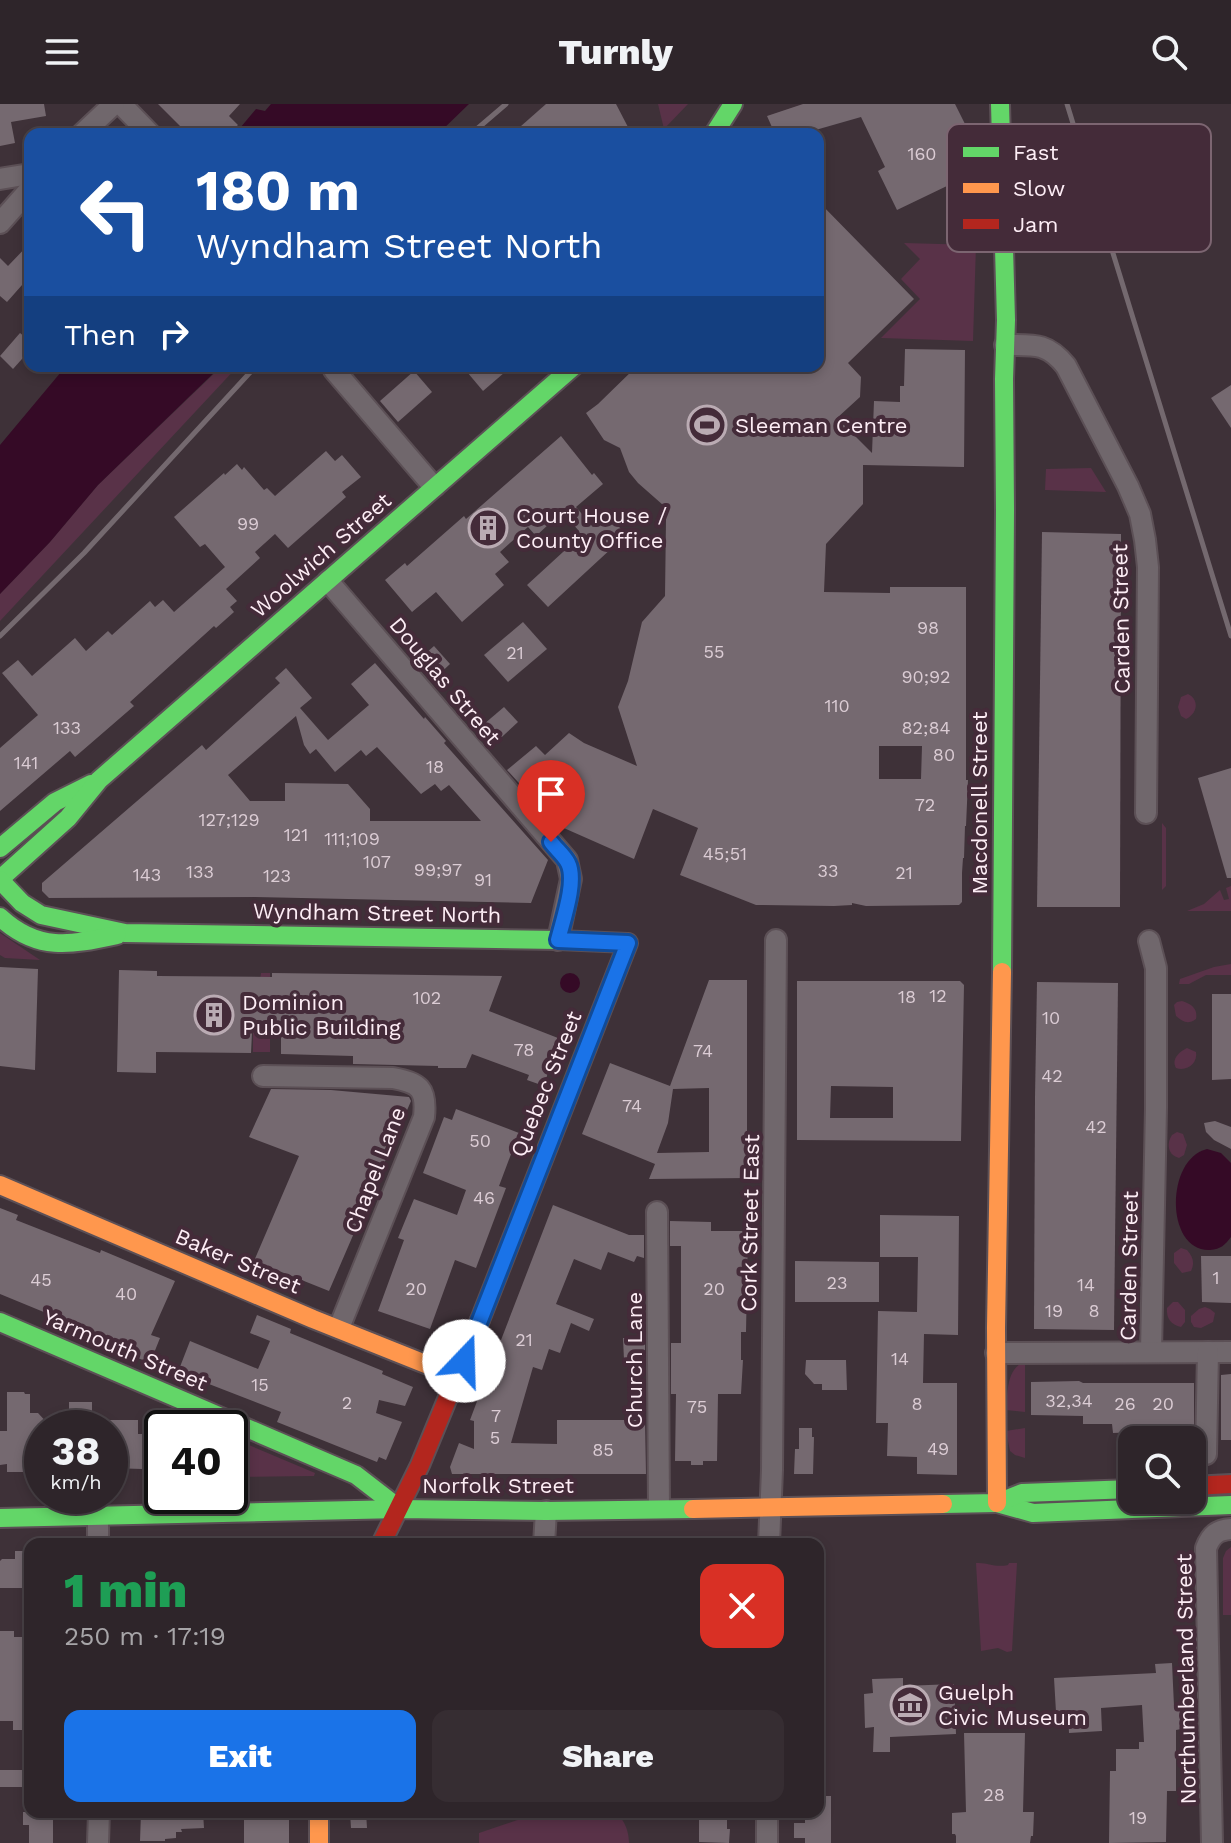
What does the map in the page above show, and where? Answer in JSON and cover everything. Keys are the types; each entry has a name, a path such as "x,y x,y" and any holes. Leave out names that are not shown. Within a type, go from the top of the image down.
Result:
{"main road":[{"path":"718,128 733,104"},
{"name":"Macdonell Street","path":"1000,104 1001,124"},
{"name":"Macdonell Street","path":"997,1503 1004,252"},
{"name":"Woolwich Street","path":"0,880 68,818 99,780 567,372"},
{"name":"Woolwich Street","path":"0,848 55,802 99,780"},
{"name":"Wyndham Street North","path":"0,880 22,903 41,915 125,933 628,943"},
{"name":"Wyndham Street North","path":"0,917 37,941 58,944 87,942 125,933"},
{"name":"Quebec Street","path":"384,1538 458,1377 628,943"},
{"name":"Baker Street","path":"0,1185 313,1319 458,1377"},
{"name":"Yarmouth Street","path":"0,1322 356,1475 400,1509"},
{"path":"1206,1485 1231,1484"},
{"name":"Norfolk Street","path":"997,1503 1022,1493 1118,1490"},
{"name":"Norfolk Street","path":"0,1518 400,1509 546,1511 997,1503 1033,1513 1231,1505"},
{"path":"319,1818 319,1843"}],"street":[{"path":"88,128 114,104"},
{"path":"121,104 144,128"},
{"path":"0,179 24,175"},
{"path":"0,223 24,196"},
{"name":"Carden Street","path":"1005,345 1031,345 1057,354 1099,429 1140,514 1148,567 1146,813"},
{"path":"336,372 434,487"},
{"name":"Douglas Street","path":"328,581 567,860 571,879 558,940"},
{"name":"Cork Street East","path":"769,1538 776,940"},
{"name":"Carden Street","path":"1149,941 1156,968 1156,1154 1151,1352"},
{"name":"Chapel Lane","path":"263,1076 393,1078 413,1082 421,1088 424,1117 339,1328"},
{"name":"Church Lane","path":"657,1212 659,1508"},
{"path":"996,1353 1222,1352 1206,1454"},
{"path":"544,1538 546,1511"},
{"path":"98,1517 98,1538"},
{"name":"Northumberland Street","path":"1212,1843 1206,1548 1210,1538 1226,1530"},
{"path":"98,1843 99,1818"},
{"path":"767,1818 767,1843"}],"shaded area":[{"path":"271,104 469,104 444,128 240,128 256,109 265,111"},
{"path":"658,104 688,104 665,128"},
{"path":"904,243 947,244 947,252 976,252 973,341 881,338 920,299 901,279 920,259"},
{"path":"61,372 215,372 98,485 50,542 0,594 0,445"},
{"path":"216,372 232,372 0,621 0,594 50,542 98,485"},
{"path":"1091,468 1106,492 1045,490 1046,469"},
{"path":"1188,694 1196,707 1186,719 1181,716 1178,707 1181,697"},
{"path":"1162,823 1166,828 1166,886 1162,890"},
{"path":"1231,886 1231,911 1187,911 1204,904 1220,890 1224,900 1229,899 1226,888"},
{"path":"0,933 40,960 0,955"},
{"path":"1231,964 1231,975 1206,975 1189,984 1179,984 1180,979"},
{"path":"261,973 270,973 270,1052 253,1052 253,980 260,980"},
{"path":"570,973 577,976 580,983 577,990 570,993 563,990 560,983 563,976"},
{"path":"1182,1001 1193,1007 1196,1019 1186,1022 1176,1016 1174,1005"},
{"path":"1187,1048 1196,1052 1195,1060 1188,1068 1176,1068 1174,1062 1177,1056"},
{"path":"1177,1132 1183,1134 1187,1145 1184,1155 1179,1158 1170,1152 1169,1145 1170,1138"},
{"path":"1207,1149 1221,1153 1231,1163 1231,1237 1222,1246 1210,1250 1195,1247 1185,1236 1178,1222 1176,1204 1183,1169 1193,1156"},
{"path":"1181,1248 1187,1250 1192,1258 1191,1271 1182,1273 1174,1263 1174,1253"},
{"path":"1178,1302 1185,1310 1185,1322 1181,1327 1172,1323 1167,1315 1167,1308"},
{"path":"1205,1307 1215,1313 1213,1322 1201,1328 1194,1327 1191,1316"},
{"path":"1025,1361 1025,1412 1006,1410 1011,1375"},
{"path":"1025,1428 1025,1458 1010,1451 1006,1431"},
{"path":"248,1445 315,1473 314,1476 248,1477"},
{"path":"1231,1547 1231,1615 1223,1615 1223,1558"},
{"path":"976,1563 998,1566 1017,1563 1012,1651 998,1648 981,1651"},
{"path":"523,1818 621,1818 628,1832 629,1843 479,1843 479,1833"}],"building":[{"path":"0,104 44,104 46,116 11,122 15,143 0,146"},
{"path":"158,104 240,104 229,116 238,125 235,128 182,128"},
{"path":"546,104 616,104 628,128 519,128"},
{"path":"803,104 955,104 965,124 947,124 947,186 897,210 878,171 885,167 861,117 822,128 772,128 767,116"},
{"path":"824,207 914,299 848,363 861,377 860,397 837,418 872,453 874,401 900,402 900,386 904,386 905,349 965,350 964,467 863,465 863,504 826,544 824,592 890,593 890,587 966,587 968,780 962,902 959,905 756,905 680,875 698,828 653,809 634,859 557,825 507,770 536,746 545,755 569,733 584,743 637,766 618,707 628,681 642,622 665,596 666,519 663,505 629,472 620,448 604,440 586,413 631,372 824,372","holes":["879,746 922,746 921,779 879,779"]},
{"path":"24,249 24,283 7,302 0,296 0,258 8,266"},
{"path":"20,333 24,336 24,357 13,369 0,356"},
{"path":"413,372 432,392 398,422 380,401"},
{"path":"467,372 505,372 483,391"},
{"path":"1231,385 1231,428 1211,398"},
{"name":"Court House / County Office","path":"561,436 603,484 576,507 593,527 608,514 626,535 548,607 527,585 563,552 559,548 579,531 562,512 536,536 528,527 500,552 509,562 495,574 504,585 462,622 436,592 412,612 385,580 405,563 407,566 464,516 466,519"},
{"path":"326,451 335,461 342,455 361,477 342,492 346,497 288,548 275,534 255,552 260,558 226,589 237,601 230,607 234,612 216,628 214,626 130,702 134,706 75,757 70,751 0,811 0,748 38,715 2,673 18,660 32,676 75,638 86,651 108,631 112,635 150,601 155,607 163,600 174,612 225,567 205,544 200,547 174,517 237,464 242,470 244,467 264,490 267,488 275,496"},
{"path":"1042,532 1121,534 1120,907 1037,907"},
{"path":"523,622 547,649 508,682 484,655"},
{"path":"434,646 450,664 432,681 415,663"},
{"path":"375,663 548,860 531,903 255,897 49,898 42,891 42,883 202,745 206,750 280,683 275,678 286,668 312,698 300,708 328,740 369,705 351,684","holes":["296,716 304,745 310,754 316,749 335,772 361,750 366,756 377,747 421,794 435,784 441,791 449,785 481,821 370,821 370,809 348,784 285,783 285,801 250,801 228,775"]},
{"path":"504,707 518,722 492,746 477,730"},
{"path":"1231,768 1231,878 1227,878 1198,778"},
{"path":"0,967 38,969 35,1070 0,1066"},
{"path":"119,970 157,971 157,976 272,977 272,973 502,976 489,1011 558,1038 544,1086 527,1080 529,1075 472,1054 466,1068 353,1064 353,1056 281,1054 281,1034 252,1033 251,1053 156,1052 156,1073 117,1072"},
{"path":"709,980 747,980 749,1178 649,1179 655,1164 582,1134 610,1063 670,1086","holes":["709,1088 709,1152 657,1153 668,1123 673,1089"]},
{"path":"797,981 960,981 964,985 961,1141 797,1140","holes":["831,1086 893,1087 893,1118 830,1118"]},
{"path":"1037,982 1118,983 1114,1330 1034,1329"},
{"path":"1212,994 1231,994 1231,1079 1212,1080"},
{"path":"271,1089 331,1090 409,1097 411,1101 329,1291 254,1261 299,1156 249,1137"},
{"path":"456,1109 519,1133 499,1186 506,1188 476,1268 455,1260 430,1329 378,1311 404,1240 398,1238 414,1199 457,1215 466,1190 423,1173 444,1117 452,1120"},
{"path":"1215,1121 1231,1127 1231,1149 1206,1132 1204,1123"},
{"path":"553,1205 629,1235 644,1235 644,1258 637,1256 634,1262 608,1252 601,1270 574,1259 556,1304 594,1319 589,1331 571,1323 560,1353 549,1349 542,1370 533,1367 511,1443 557,1444 557,1420 645,1420 646,1474 452,1474 450,1467 459,1443 474,1449 474,1421 470,1420"},
{"path":"0,1208 18,1215 16,1220 100,1253 101,1250 175,1281 151,1335 160,1338 150,1363 66,1328 68,1322 0,1294"},
{"path":"880,1215 959,1216 958,1335 924,1334 923,1383 957,1383 957,1475 917,1474 917,1457 887,1456 888,1423 876,1423 878,1311 917,1312 918,1257 880,1257"},
{"path":"670,1221 711,1222 711,1231 748,1231 746,1332 741,1332 741,1394 718,1394 717,1461 703,1461 703,1465 675,1461 676,1394 671,1394 671,1343 681,1343 681,1246 670,1246"},
{"path":"1201,1256 1231,1256 1231,1303 1202,1302"},
{"path":"795,1261 879,1262 879,1302 795,1302"},
{"path":"257,1315 291,1329 290,1333 383,1371 382,1374 413,1387 405,1406 379,1400 376,1413 402,1422 386,1460 379,1457 377,1462 277,1422 281,1412 178,1372 190,1341 258,1369 270,1341 250,1333"},
{"path":"623,1338 645,1338 645,1360 624,1360"},
{"path":"806,1360 846,1360 847,1390 822,1390 822,1384 814,1384 805,1374"},
{"path":"1231,1374 1231,1440 1221,1440 1221,1375"},
{"path":"1031,1382 1194,1383 1194,1426 1118,1426 1118,1433 1113,1433 1112,1424 1083,1424 1083,1416 1031,1415"},
{"path":"7,1392 30,1394 30,1410 24,1410 24,1472 7,1472 7,1464 0,1465 0,1431 7,1431"},
{"path":"69,1402 92,1402 92,1410 69,1410"},
{"path":"128,1420 138,1420 138,1434 142,1434 142,1469 128,1469"},
{"path":"799,1428 812,1428 813,1474 794,1474"},
{"path":"15,1551 24,1551 24,1588 0,1588 0,1561 15,1559"},
{"path":"0,1631 14,1631 14,1637 24,1637 24,1730 13,1730 13,1721 0,1721"},
{"path":"1172,1663 1174,1706 1180,1706 1181,1729 1176,1730 1176,1791 1167,1791 1166,1842 1109,1843 1110,1771 1116,1771 1116,1749 1139,1749 1139,1742 1144,1742 1142,1705 1101,1708 1102,1731 1069,1733 1068,1712 1056,1712 1054,1678 1156,1673 1155,1664"},
{"name":"Guelph Civic Museum","path":"903,1678 903,1686 954,1684 956,1734 890,1737 890,1752 873,1752 874,1727 865,1728 864,1694 873,1693 872,1679"},
{"path":"964,1733 1025,1733 1023,1812 1034,1812 1030,1843 956,1843 956,1836 952,1834 952,1813 966,1812"},
{"path":"0,1770 24,1770 24,1787 0,1787"},
{"path":"824,1796 831,1796 831,1843 805,1843 805,1838 794,1838 794,1823 805,1823 805,1818 824,1818"},
{"path":"23,1812 24,1818 53,1818 53,1843 29,1843 29,1825 23,1825"},
{"path":"141,1818 203,1818 204,1828 181,1829 182,1832 176,1832 176,1838 165,1841 140,1841"},
{"path":"244,1818 289,1818 289,1843 244,1843"},
{"path":"350,1818 366,1818 367,1828 351,1828"},
{"path":"699,1820 727,1820 729,1843 699,1842"}],"railway":[{"path":"478,128 506,104"},
{"path":"1067,104 1073,124"},
{"path":"1113,252 1231,636"},
{"path":"0,636 84,553 250,372"}],"traffic: fast":[{"path":"718,128 733,104"},
{"path":"1000,104 1001,124"},
{"path":"1002,972 1004,252"},
{"path":"0,879 68,818 99,780 567,372"},
{"path":"0,848 55,802 91,784"},
{"path":"0,880 22,903 41,915 125,933 628,943 480,1320"},
{"path":"0,917 14,928 41,941 69,943 117,935"},
{"path":"0,1322 356,1475 400,1509"},
{"path":"943,1504 997,1503 1022,1493 1118,1490"},
{"path":"997,1503 1033,1513 1231,1505"},
{"path":"0,1518 400,1509 693,1509"}],"traffic: slow":[{"path":"997,1503 996,1328 1002,972"},
{"path":"0,1185 313,1319 458,1377"},
{"path":"693,1509 943,1504"},
{"path":"319,1818 319,1843"}],"traffic: jam":[{"path":"384,1538 420,1465 480,1320"},
{"path":"1206,1485 1231,1484"}],"place":[{"name":"Sleeman Centre","path":"707,425"},
{"name":"Court House / County Office","path":"488,528"},
{"name":"Dominion Public Building","path":"214,1015"},
{"name":"Guelph Civic Museum","path":"910,1705"}],"route":[{"path":"464,1361 628,943 558,940 571,879 567,860 551,842"}]}
